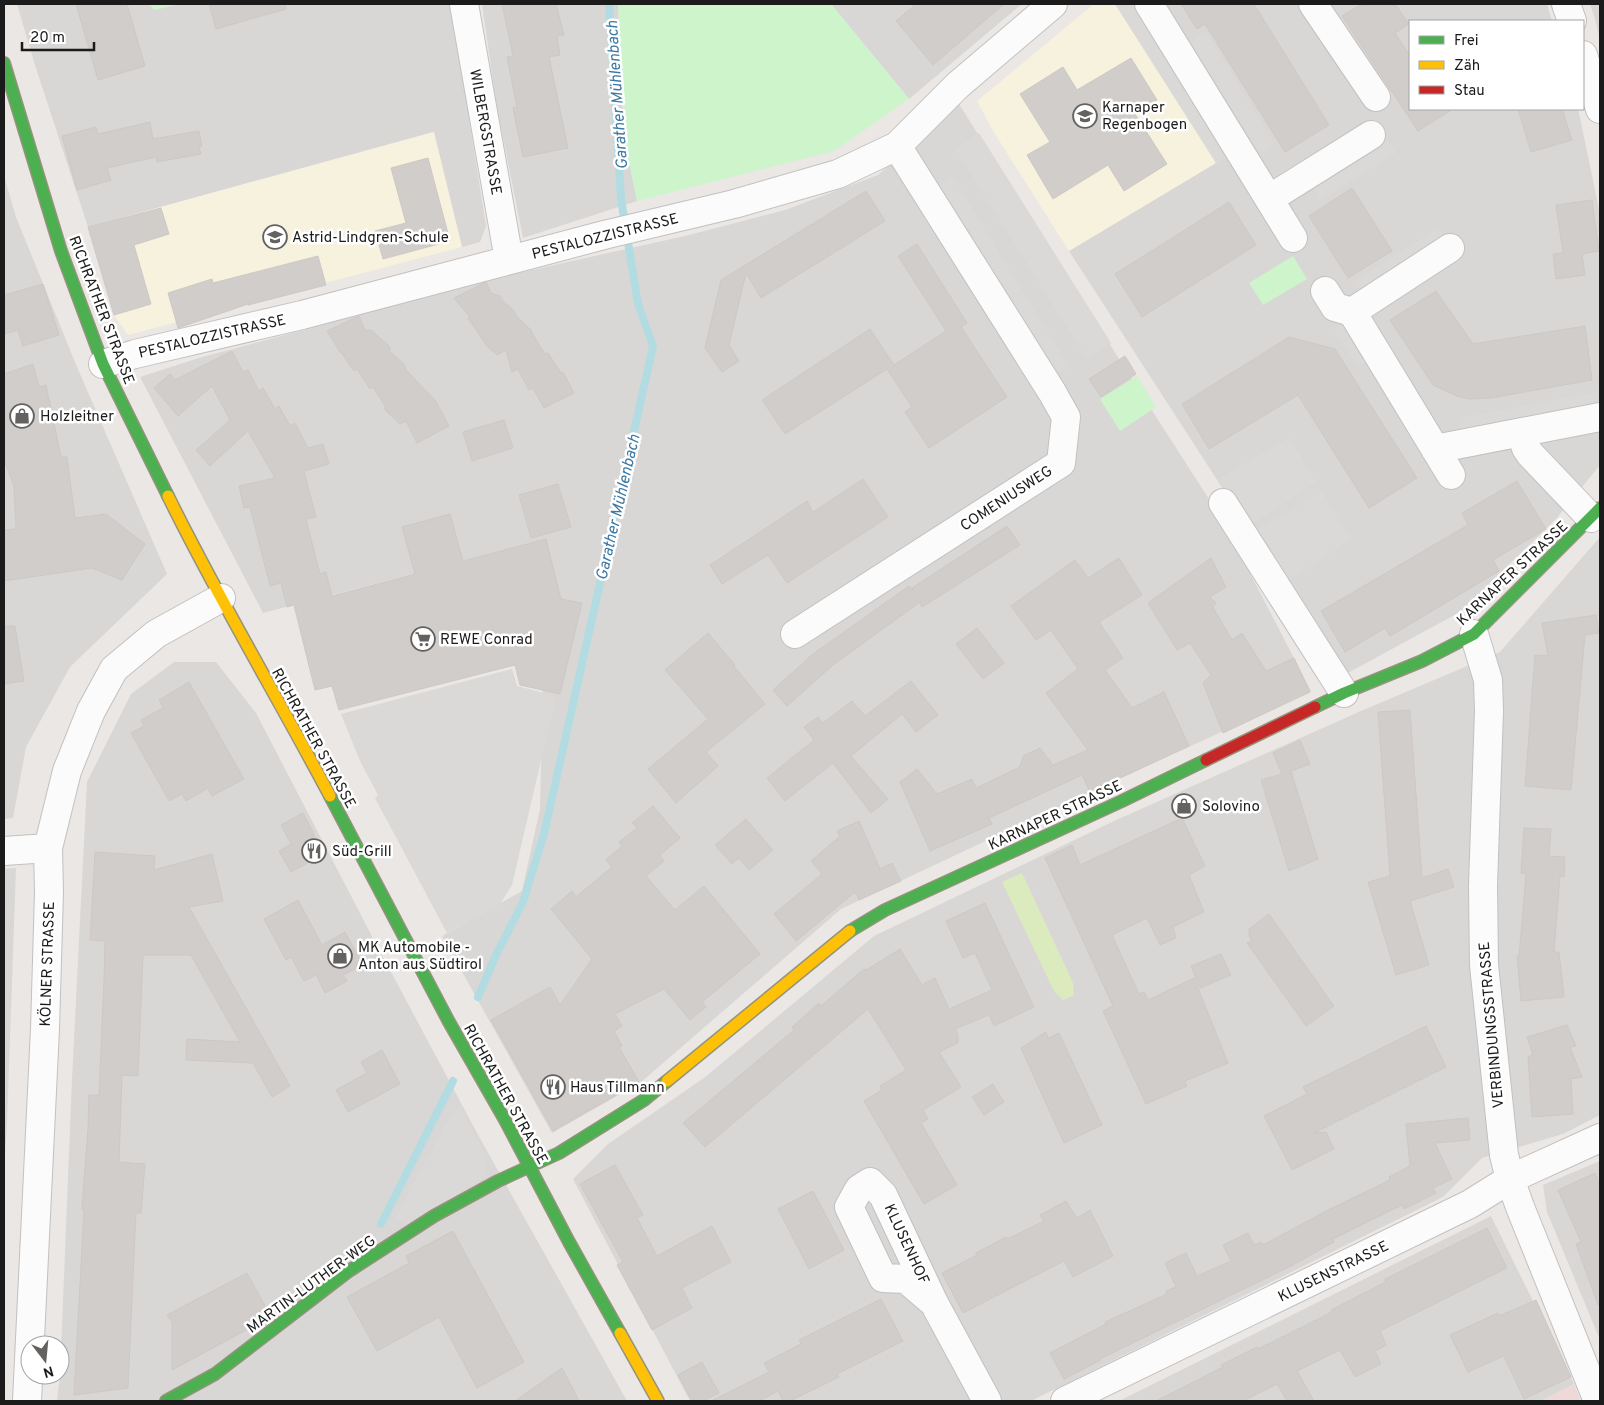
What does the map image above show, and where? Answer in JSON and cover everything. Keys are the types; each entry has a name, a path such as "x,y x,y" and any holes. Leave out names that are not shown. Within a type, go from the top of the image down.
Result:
{"street":[{"name":"WILBERGSTRASSE","path":"464,4 508,260"},
{"name":"PESTALOZZISTRASSE","path":"103,364 135,354 302,315 508,260 734,204 838,174 897,146 958,85 1053,4"},
{"path":"1148,4 1293,238"},
{"path":"1313,4 1376,97"},
{"path":"1566,4 1572,20"},
{"path":"1584,58 1600,109"},
{"name":"RICHRATHER STRASSE","path":"4,63 61,251 103,364 192,543 249,651 315,768 449,1022 505,1120 569,1242 658,1401"},
{"path":"1269,198 1371,135"},
{"name":"COMENIUSWEG","path":"795,634 1061,463 1066,417 897,146"},
{"path":"1352,312 1450,248"},
{"path":"1325,291 1335,307 1352,312 1450,475"},
{"path":"1435,449 1600,417"},
{"path":"1521,432 1530,454 1596,513"},
{"path":"1223,503 1344,693"},
{"name":"KARNAPER STRASSE","path":"530,1167 559,1153 644,1100 855,927 885,910 1148,788 1344,693 1422,661 1474,634 1596,513"},
{"name":"KÖLNER STRASSE","path":"27,1401 45,1029 49,892 48,848 67,771 91,711 114,669 156,634 221,598"},
{"name":"VERBINDUNGSSTRASSE","path":"1474,634 1488,680 1489,711 1483,886 1484,965 1502,1138 1510,1179 1598,1401"},
{"path":"4,851 48,848"},
{"name":"KLUSENSTRASSE","path":"1064,1401 1470,1204 1510,1179 1600,1138"},
{"name":"MARTIN-LUTHER-WEG","path":"166,1401 215,1374 350,1271 434,1216 488,1186 530,1167"},
{"name":"KLUSENHOF","path":"934,1303 987,1401"}],"shaded area":[{"path":"17,4 451,4 486,226 480,242 462,247 433,132 88,227"},
{"path":"482,4 618,4 624,136 637,201 523,238 496,102"},
{"path":"831,4 1022,4 909,99"},
{"name":"Karnaper Regenbogen","path":"1094,4 1115,4 1216,163 1069,251 993,131 977,101"},
{"path":"1115,4 1138,4 1232,154 1216,163"},
{"path":"1163,4 1547,4 1552,20 1409,20 1409,110 1578,110 1600,214 1600,465 1556,519 1460,612 1346,674 1223,489 1069,251 1249,143"},
{"path":"1590,4 1600,4 1600,40 1595,19"},
{"path":"1206,32 1275,144 1260,154 1190,42"},
{"path":"959,104 1223,521 1311,691 841,909 640,1083 552,1133 442,936 522,891 540,809 546,539 263,613 140,377 199,358 500,277 685,236 785,210 878,175"},
{"name":"Astrid-Lindgren-Schule","path":"434,132 462,247 128,335 114,315 88,227"},
{"path":"979,133 1111,343 1087,359 955,149"},
{"path":"1385,136 1396,153 1320,200 1310,183"},
{"path":"4,176 16,217 77,367 167,574 70,667 26,747 13,818 4,819"},
{"path":"953,177 1069,367 1054,376 936,187"},
{"path":"1438,228 1446,242 1362,295 1353,282"},
{"path":"1348,321 1371,358 1357,366 1334,329"},
{"path":"1598,392 1600,405 1462,434 1459,418"},
{"path":"1289,438 1316,482 1249,526 1218,479"},
{"path":"1322,492 1351,539 1290,580 1256,529"},
{"path":"1600,537 1600,1115 1563,1134 1482,1158 1443,1197 1031,1401 690,1401 573,1179 608,1144 704,1078 874,936 1114,821 1361,711 1500,652"},
{"path":"174,662 216,662 256,713 477,1133 627,1401 57,1401 59,1385 70,1385 70,1335 62,1335 87,782 131,694"},
{"path":"512,669 517,686 556,696 512,885 500,904 447,933 375,798 378,795 360,761 341,714"},
{"path":"16,868 7,1123 4,1171 4,869"},
{"path":"460,1105 484,1152 486,1177 408,1225 395,1218 454,1110"},
{"path":"1600,1161 1600,1340 1547,1212 1543,1185"},
{"path":"1491,1216 1574,1384 1541,1401 1119,1401"},
{"path":"1574,1384 1581,1401 1541,1401"}],"green space":[{"path":"149,4 181,4 154,10"},
{"path":"618,4 831,4 909,99 834,151 637,201 624,136"},
{"path":"1293,256 1307,279 1263,305 1249,283"},
{"path":"1137,376 1156,407 1120,431 1100,399"},
{"path":"1022,873 1073,983 1074,995 1063,1000 1054,991 1002,882"}],"building":[{"path":"76,4 127,4 145,66 98,80"},
{"path":"209,4 285,4 286,9 216,29"},
{"path":"502,4 556,4 564,35 557,36 560,55 549,57 568,148 523,157 513,108 517,107 507,57 513,56"},
{"path":"916,4 1004,4 933,65 896,21"},
{"path":"1181,4 1254,4 1329,125 1285,152 1205,24 1197,29"},
{"path":"1362,4 1395,4 1409,24 1395,33 1409,54 1409,110 1451,110 1418,131 1342,16"},
{"path":"1131,58 1157,100 1135,114 1167,164 1124,191 1108,165 1053,199 1027,155 1050,142 1020,94 1063,67 1077,90"},
{"path":"1518,110 1562,110 1572,140 1531,152"},
{"path":"150,122 153,139 199,131 202,146 199,147 201,154 157,162 156,157 107,168 111,180 77,190 62,136 96,127 98,134"},
{"path":"428,158 450,241 383,259 375,231 406,223 391,168"},
{"path":"1352,188 1392,251 1348,278 1309,216"},
{"path":"866,191 885,221 761,298 746,273 729,345 739,361 722,372 705,348 721,280"},
{"path":"1592,200 1599,251 1582,254 1585,275 1556,279 1553,254 1563,253 1556,205"},
{"path":"1229,202 1256,245 1142,317 1115,274"},
{"path":"161,208 169,234 134,245 151,304 114,315 88,227"},
{"path":"917,244 967,323 961,327 1007,397 929,448 905,412 912,407 887,369 785,434 762,400 870,329 894,365 946,331 898,256"},
{"path":"318,256 326,285 248,305 251,303 178,328 168,293 212,279 213,283"},
{"path":"486,282 491,293 500,296 518,318 531,330 545,354 548,353 561,373 563,372 574,393 544,408 533,388 529,390 518,369 512,372 506,350 497,355 487,346 468,318 470,317 454,298"},
{"path":"43,284 59,335 23,346 18,330 4,334 4,295"},
{"path":"1436,291 1473,344 1585,326 1592,380 1491,398 1469,399 1457,396 1433,385 1390,320"},
{"path":"359,316 365,330 371,330 390,347 390,352 404,364 406,370 435,400 449,426 417,443 406,421 400,424 385,410 385,406 373,387 370,389 357,369 354,371 327,331"},
{"path":"1289,337 1335,349 1417,478 1369,508 1298,395 1209,449 1182,404"},
{"path":"232,351 243,372 248,370 259,391 263,388 275,409 279,406 290,426 295,423 308,448 323,444 329,464 304,471 316,517 306,519 320,574 326,572 332,596 415,574 402,527 450,514 463,561 546,539 561,599 582,603 560,694 520,685 515,665 339,710 332,686 315,690 294,605 287,607 281,583 270,586 250,507 244,508 239,486 275,478 248,431 210,466 196,450 230,420 212,386 178,416 154,388 170,374 175,380"},
{"path":"1125,356 1136,374 1101,397 1089,379"},
{"path":"33,364 39,387 46,385 61,457 67,457 75,518 106,514 145,544 122,580 92,568 4,581 4,530 16,529 14,486 4,460 4,374"},
{"path":"504,420 513,448 472,461 463,432"},
{"path":"863,479 888,517 787,583 768,555 722,584 710,565 807,501 813,512"},
{"path":"1517,481 1546,529 1493,560 1499,571 1390,636 1385,628 1345,652 1321,611 1468,525 1462,513"},
{"path":"558,484 571,527 531,538 519,495"},
{"path":"1007,526 1020,545 922,607 920,602 833,665 787,706 773,690 813,654 909,586 914,591 912,588"},
{"path":"1119,558 1142,595 1099,622 1123,658 1105,670 1132,708 1164,692 1189,746 1090,792 1082,775 989,818 992,824 930,851 900,782 917,769 937,794 972,779 976,788 1020,767 1023,756 1040,748 1053,765 1088,750 1046,693 1078,669 1051,630 1036,640 1011,606 1075,560 1088,578"},
{"path":"1211,558 1226,587 1210,597 1216,603 1213,607 1232,640 1242,633 1266,671 1294,658 1310,692 1223,733 1203,683 1211,675 1190,643 1177,650 1148,603"},
{"path":"1596,615 1599,633 1585,635 1571,790 1525,786 1535,655 1548,656 1542,623"},
{"path":"4,626 15,626 24,681 4,684"},
{"path":"977,628 1004,663 983,679 956,644"},
{"path":"708,633 765,704 706,752 718,766 676,803 648,769 708,719 665,670"},
{"path":"911,681 938,715 916,732 902,714 851,756 888,799 871,813 833,763 785,801 767,778 814,740 804,727 818,717 823,723 852,701 865,716"},
{"path":"189,682 244,779 212,796 208,788 186,801 182,794 169,801 131,733 144,726 141,720 163,708 159,700"},
{"path":"1410,710 1422,878 1448,869 1454,887 1410,901 1429,965 1396,975 1368,882 1390,876 1378,712"},
{"path":"1300,740 1310,764 1291,771 1318,859 1289,871 1261,780 1282,774 1273,753"},
{"path":"653,806 680,838 660,855 664,861 646,876 675,910 704,886 760,954 702,1002 706,1007 690,1020 664,989 615,1014 622,1026 614,1031 622,1046 619,1047 639,1082 553,1131 491,1020 550,987 560,1005 592,959 551,909 572,891 576,897 612,867 606,860 622,846 619,842 637,828 632,823"},
{"path":"303,813 315,836 300,844 309,862 291,872 279,851 291,844 281,825"},
{"path":"1182,818 1205,866 1189,875 1204,912 1173,927 1176,938 1160,945 1147,918 1112,935 1139,994 1144,992 1148,1000 1194,978 1228,1063 1185,1081 1187,1086 1146,1104 1103,1011 1113,1006 1045,858 1072,845 1080,865"},
{"path":"746,819 773,850 749,870 739,858 732,864 715,845"},
{"path":"859,821 880,869 892,863 901,881 859,900 855,892 796,941 774,914 822,874 811,861 840,836 837,831"},
{"path":"1524,828 1551,829 1549,856 1565,857 1564,877 1560,876 1554,952 1559,952 1564,997 1521,1001 1517,956 1519,956 1526,874 1521,873"},
{"path":"95,852 155,856 154,870 212,854 223,901 189,907 290,1086 272,1097 253,1063 186,1060 187,1039 240,1042 191,955 143,955 138,1076 122,1075 119,1162 145,1164 141,1213 136,1213 128,1388 74,1395 89,1095 99,1095 104,980 105,941 90,940"},
{"path":"298,900 322,945 345,932 363,965 343,975 347,981 325,993 316,975 304,981 291,957 286,960 264,919"},
{"path":"985,903 1034,1007 994,1026 989,1015 955,1029 958,1035 958,1043 939,1052 961,1087 923,1110 928,1119 921,1123 957,1185 924,1204 864,1101 882,1090 880,1086 906,1070 868,1009 705,1147 683,1123 794,1030 792,1027 819,1003 821,1006 864,969 866,970 900,949 922,985 935,978 949,1009 992,990 975,953 963,958 946,921"},
{"path":"1269,914 1334,1006 1306,1026 1247,943 1252,941 1249,936 1249,929"},
{"path":"1221,954 1231,975 1200,988 1191,966"},
{"path":"1567,1025 1576,1046 1570,1047 1582,1077 1571,1079 1573,1114 1532,1117 1528,1057 1533,1055 1527,1037"},
{"path":"1426,1026 1446,1067 1314,1133 1326,1132 1334,1149 1292,1170 1264,1116 1307,1094 1303,1087"},
{"path":"1046,1032 1048,1038 1059,1033 1102,1125 1064,1143 1021,1048"},
{"path":"382,1050 400,1084 348,1112 336,1090 367,1073 361,1062"},
{"path":"993,1084 1004,1102 984,1115 972,1097"},
{"path":"1468,1118 1470,1140 1435,1143 1452,1179 1433,1188 1436,1193 1404,1209 1402,1205 1333,1239 1334,1242 1291,1266 1100,1359 1064,1379 1050,1353 1106,1324 1105,1322 1167,1294 1166,1291 1176,1287 1165,1263 1186,1253 1197,1276 1231,1261 1223,1245 1248,1233 1254,1245 1261,1242 1263,1245 1326,1211 1390,1180 1389,1177 1410,1166 1406,1124"},
{"path":"615,1165 643,1215 637,1218 657,1256 712,1226 731,1262 682,1288 692,1308 652,1330 617,1265 623,1262 580,1184"},
{"path":"1595,1173 1600,1185 1600,1304 1598,1305 1576,1244 1581,1242 1558,1190"},
{"path":"813,1191 844,1250 809,1269 778,1209"},
{"path":"1066,1201 1077,1218 1090,1210 1113,1256 1073,1277 1064,1261 963,1313 942,1273 1006,1237 1007,1239 1044,1221 1040,1215"},
{"path":"1487,1228 1507,1268 1380,1331 1386,1345 1375,1351 1381,1364 1355,1377 1340,1350 1297,1371 1314,1401 1287,1401 1277,1384 1243,1401 1156,1401 1223,1367 1221,1365 1257,1347 1258,1349 1332,1312 1331,1310 1386,1282 1385,1279"},
{"path":"453,1231 524,1362 477,1388 439,1317 377,1351 347,1297 409,1263 406,1256"},
{"path":"247,1273 269,1313 248,1329 172,1370 172,1322 167,1315"},
{"path":"881,1299 903,1341 837,1374 839,1377 790,1401 783,1401 778,1391 759,1401 711,1401 769,1372 764,1363 801,1344 799,1340"},
{"path":"1536,1300 1571,1377 1524,1399 1504,1356 1468,1372 1450,1335 1498,1313 1499,1316"},
{"path":"702,1362 719,1393 703,1401 692,1401 678,1375"},
{"path":"562,1368 579,1401 515,1401"}],"waterway":[{"name":"Garather Mühlenbach","path":"478,997 496,955 523,902 544,834 653,346 638,304 621,199 609,4"},
{"name":"Garather Mühlenbach","path":"381,1224 453,1081"}],"traffic: fast":[{"path":"4,63 61,251 103,364 168,496"},
{"path":"1315,707 1422,661 1474,634 1600,508"},
{"path":"850,931 885,910 1122,801 1206,760"},
{"path":"330,796 449,1022 505,1120 569,1242 620,1333"},
{"path":"166,1401 215,1374 349,1271 434,1216 498,1181 559,1153 644,1100 667,1081"}],"traffic: slow":[{"path":"168,496 207,572 330,796"},
{"path":"667,1081 850,931"},
{"path":"620,1333 658,1401"}],"traffic: jam":[{"path":"1206,760 1315,707"}],"place":[{"name":"Karnaper Regenbogen","path":"1085,116"},
{"name":"Astrid-Lindgren-Schule","path":"275,237"},
{"name":"Holzleitner","path":"22,416"},
{"name":"REWE Conrad","path":"423,639"},
{"name":"Solovino","path":"1184,806"},
{"name":"Süd-Grill","path":"314,851"},
{"name":"MK Automobile - Anton aus Südtirol","path":"340,956"},
{"name":"Haus Tillmann","path":"553,1087"}]}
